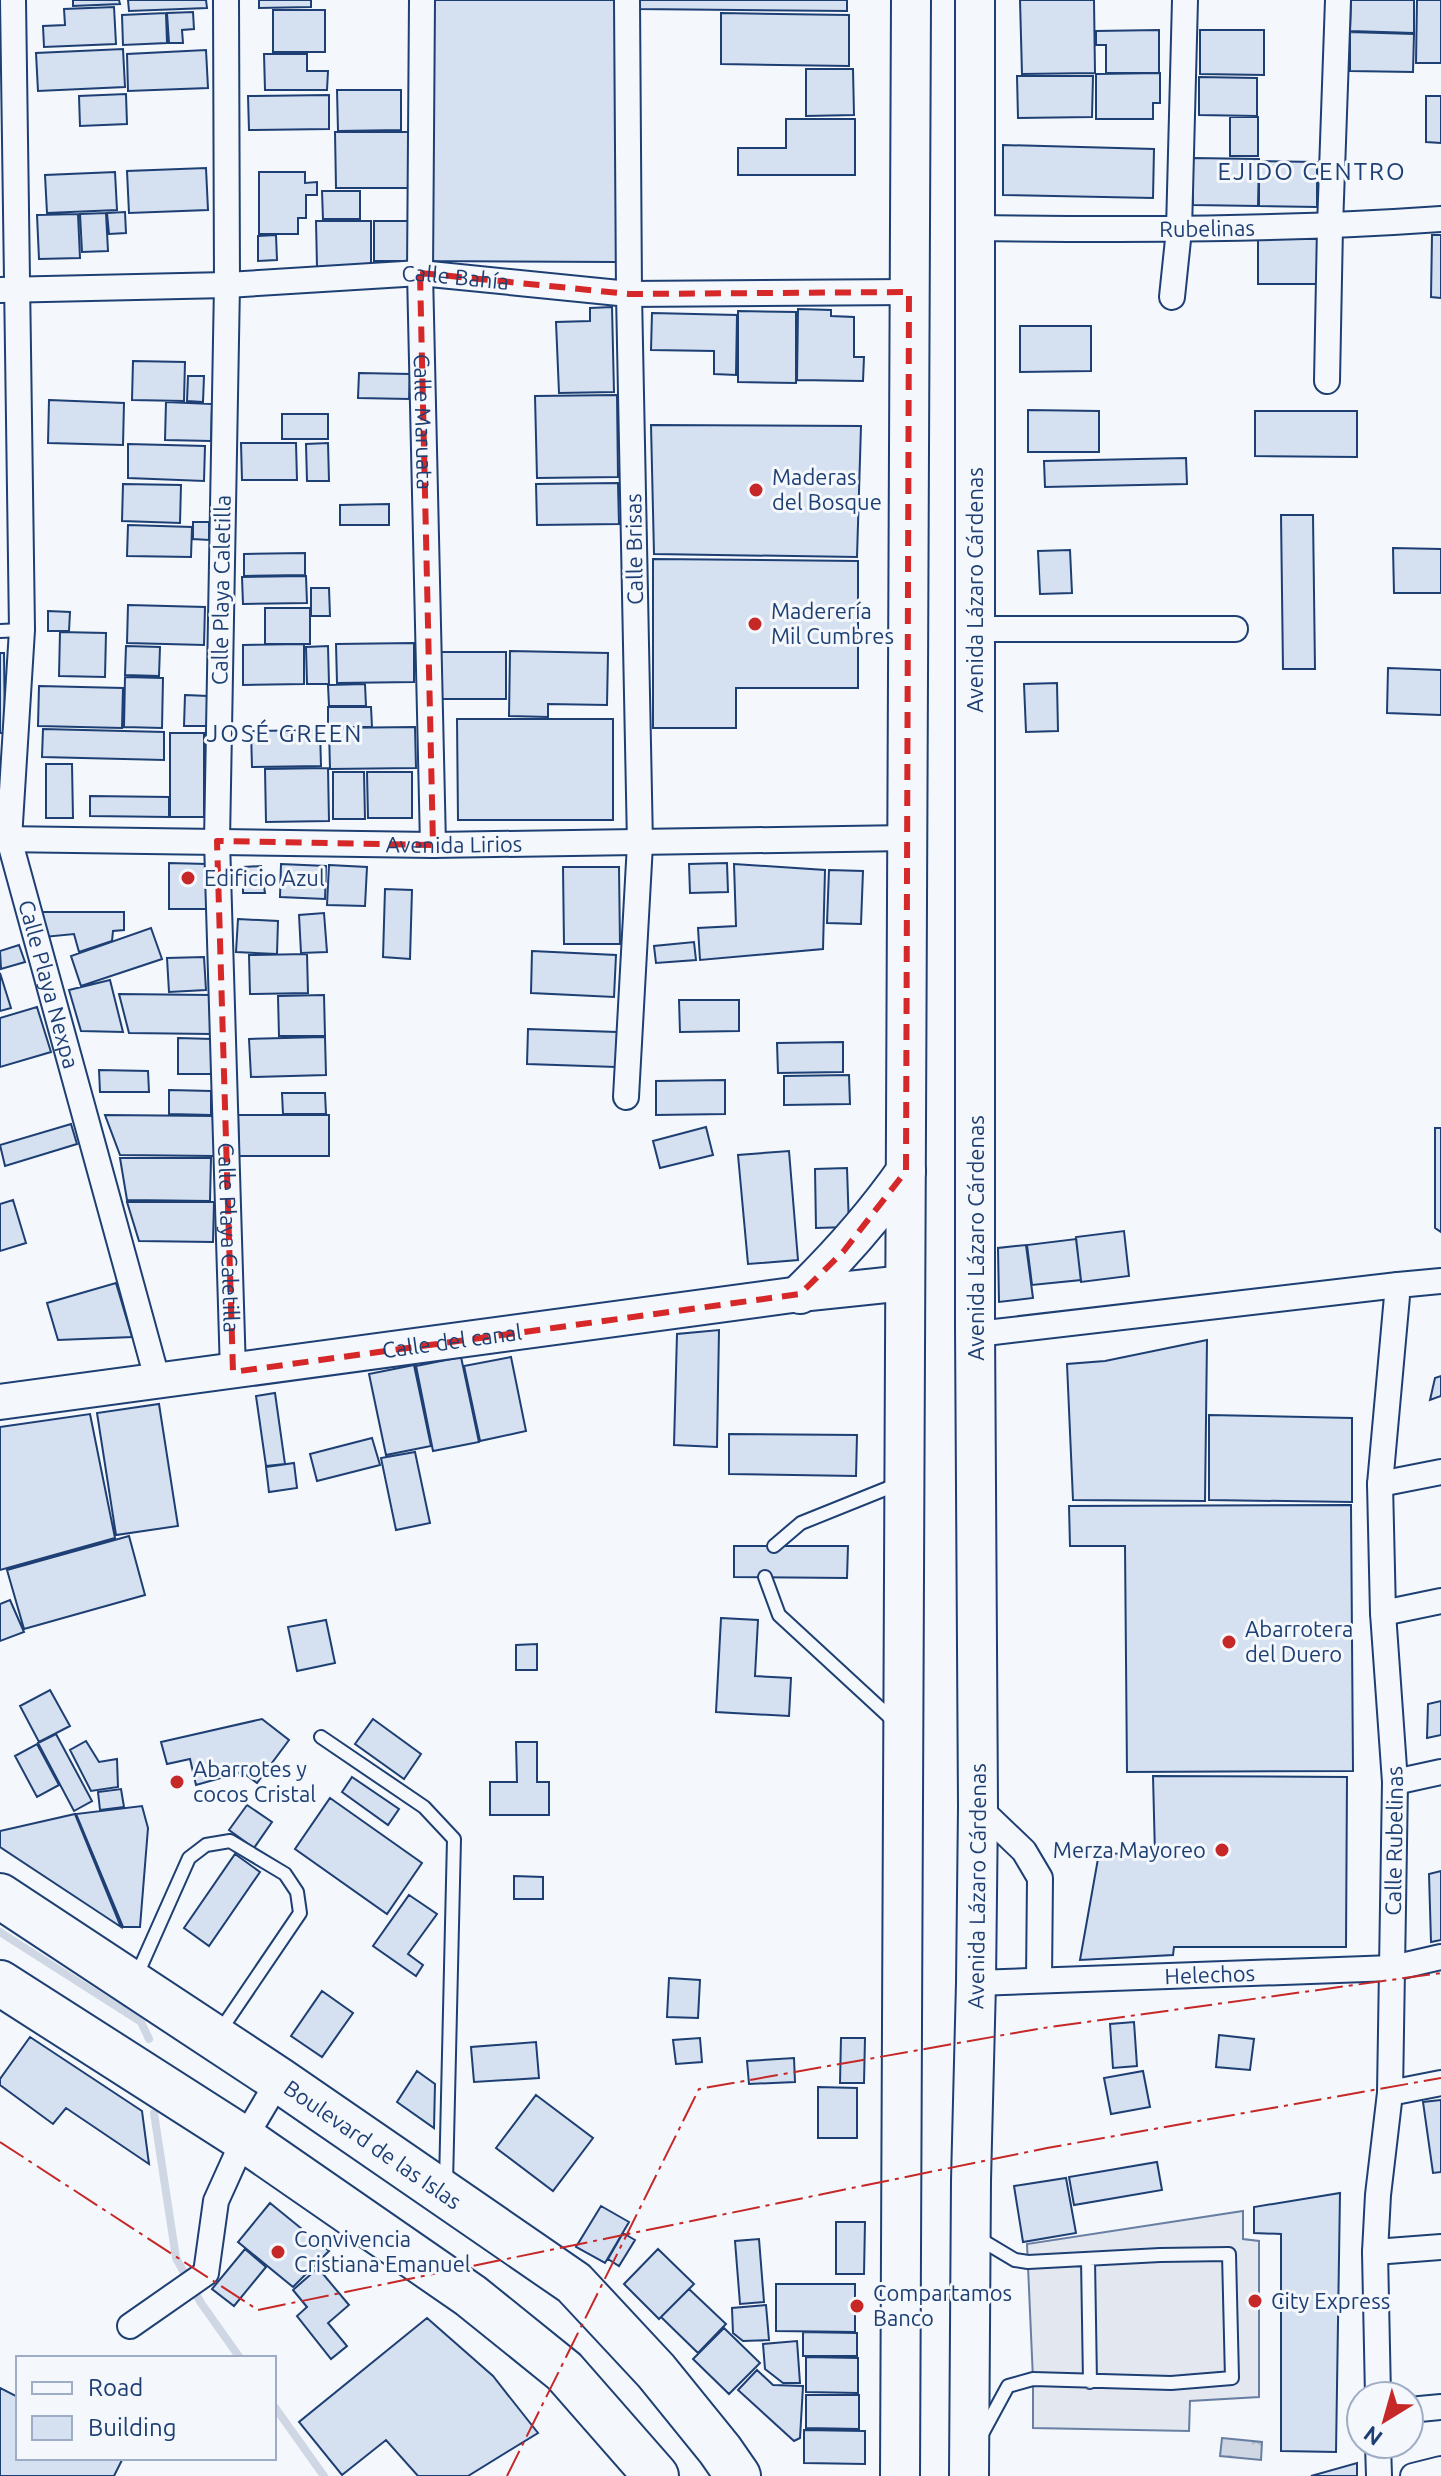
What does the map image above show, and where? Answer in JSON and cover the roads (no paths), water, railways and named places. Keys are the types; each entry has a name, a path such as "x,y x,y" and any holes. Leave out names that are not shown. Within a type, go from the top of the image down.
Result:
{"highway":[{"name":"Boulevard de las Islas","path":"0,1896 216,2037 574,2283 656,2371 715,2467"},
{"path":"0,1983 244,2139 471,2296 564,2371 656,2476"}],"main road":[{"path":"900,2476 911,0"},
{"name":"Avenida Lázaro Cárdenas","path":"969,2467 978,1807 975,0"},
{"path":"800,1294 843,1252 906,1171"}],"street":[{"name":"Calle Playa Nexpa","path":"13,0 8,290 11,630 4,839 158,1382"},
{"name":"Calle Playa Caletilla","path":"226,0 227,285 217,841 233,1372"},
{"name":"Calle Maruata","path":"422,0 420,273 433,845"},
{"name":"Calle Brisas","path":"626,1097 640,844 629,294 627,0"},
{"path":"1172,297 1179,230 1185,0"},
{"path":"1327,381 1338,0"},
{"name":"Rubelinas","path":"975,228 1179,230 1330,227 1441,219"},
{"name":"Calle Bahía","path":"8,290 227,285 420,273 629,294 909,292"},
{"path":"975,629 1235,629"},
{"name":"Avenida Lirios","path":"4,839 433,845 908,838"},
{"path":"977,1334 1441,1281"},
{"name":"Calle del canal","path":"0,1402 800,1294 905,1283"},
{"name":"Calle Rubelinas","path":"1378,2380 1375,2252 1390,2093 1395,1782 1383,1613 1380,1484 1398,1285"},
{"path":"1380,1484 1441,1472"},
{"path":"1383,1613 1441,1601"},
{"path":"1395,1782 1441,1772"},
{"path":"978,1807 1024,1851 1040,1878 1039,1980"},
{"name":"Helechos","path":"976,1983 1393,1968 1441,1957"},
{"path":"130,2326 206,2273 216,2201 244,2139 279,2080"},
{"path":"1390,2093 1441,2083"},
{"path":"1375,2252 1441,2247"},
{"path":"1413,2476 1441,2469"}],"lane":[{"path":"774,1546 801,1523 904,1482"},
{"path":"765,1577 779,1615 903,1729"},
{"path":"321,1737 424,1807 454,1839 445,2193"},
{"path":"133,1983 189,1858 206,1845 230,1841 285,1874 297,1892 300,1913 216,2037"},
{"path":"969,2467 1008,2386 1033,2379 1171,2383 1232,2378 1229,2254 1028,2262 1015,2260 970,2233"},
{"path":"1088,2259 1090,2382"}],"water":[{"path":"1222,2438 1262,2442 1261,2460 1220,2456"}],"waterway":[{"path":"0,1932 141,2022 149,2039"},
{"path":"154,2113 176,2258 201,2303 239,2356"},
{"path":"276,2409 324,2476"}],"place":[{"name":"Maderas del Bosque","path":"756,490"},
{"name":"Maderería Mil Cumbres","path":"755,624"},
{"name":"Edificio Azul","path":"188,878"},
{"name":"Abarrotera del Duero","path":"1229,1642"},
{"name":"Abarrotes y cocos Cristal","path":"177,1782"},
{"name":"Merza Mayoreo","path":"1222,1850"},
{"name":"Convivencia Cristiana Emanuel","path":"278,2252"},
{"name":"City Express","path":"1255,2301"},
{"name":"Compartamos Banco","path":"857,2306"}],"district":[{"name":"EJIDO CENTRO","path":"1312,172"},
{"name":"JOSÉ GREEN","path":"285,734"}]}
